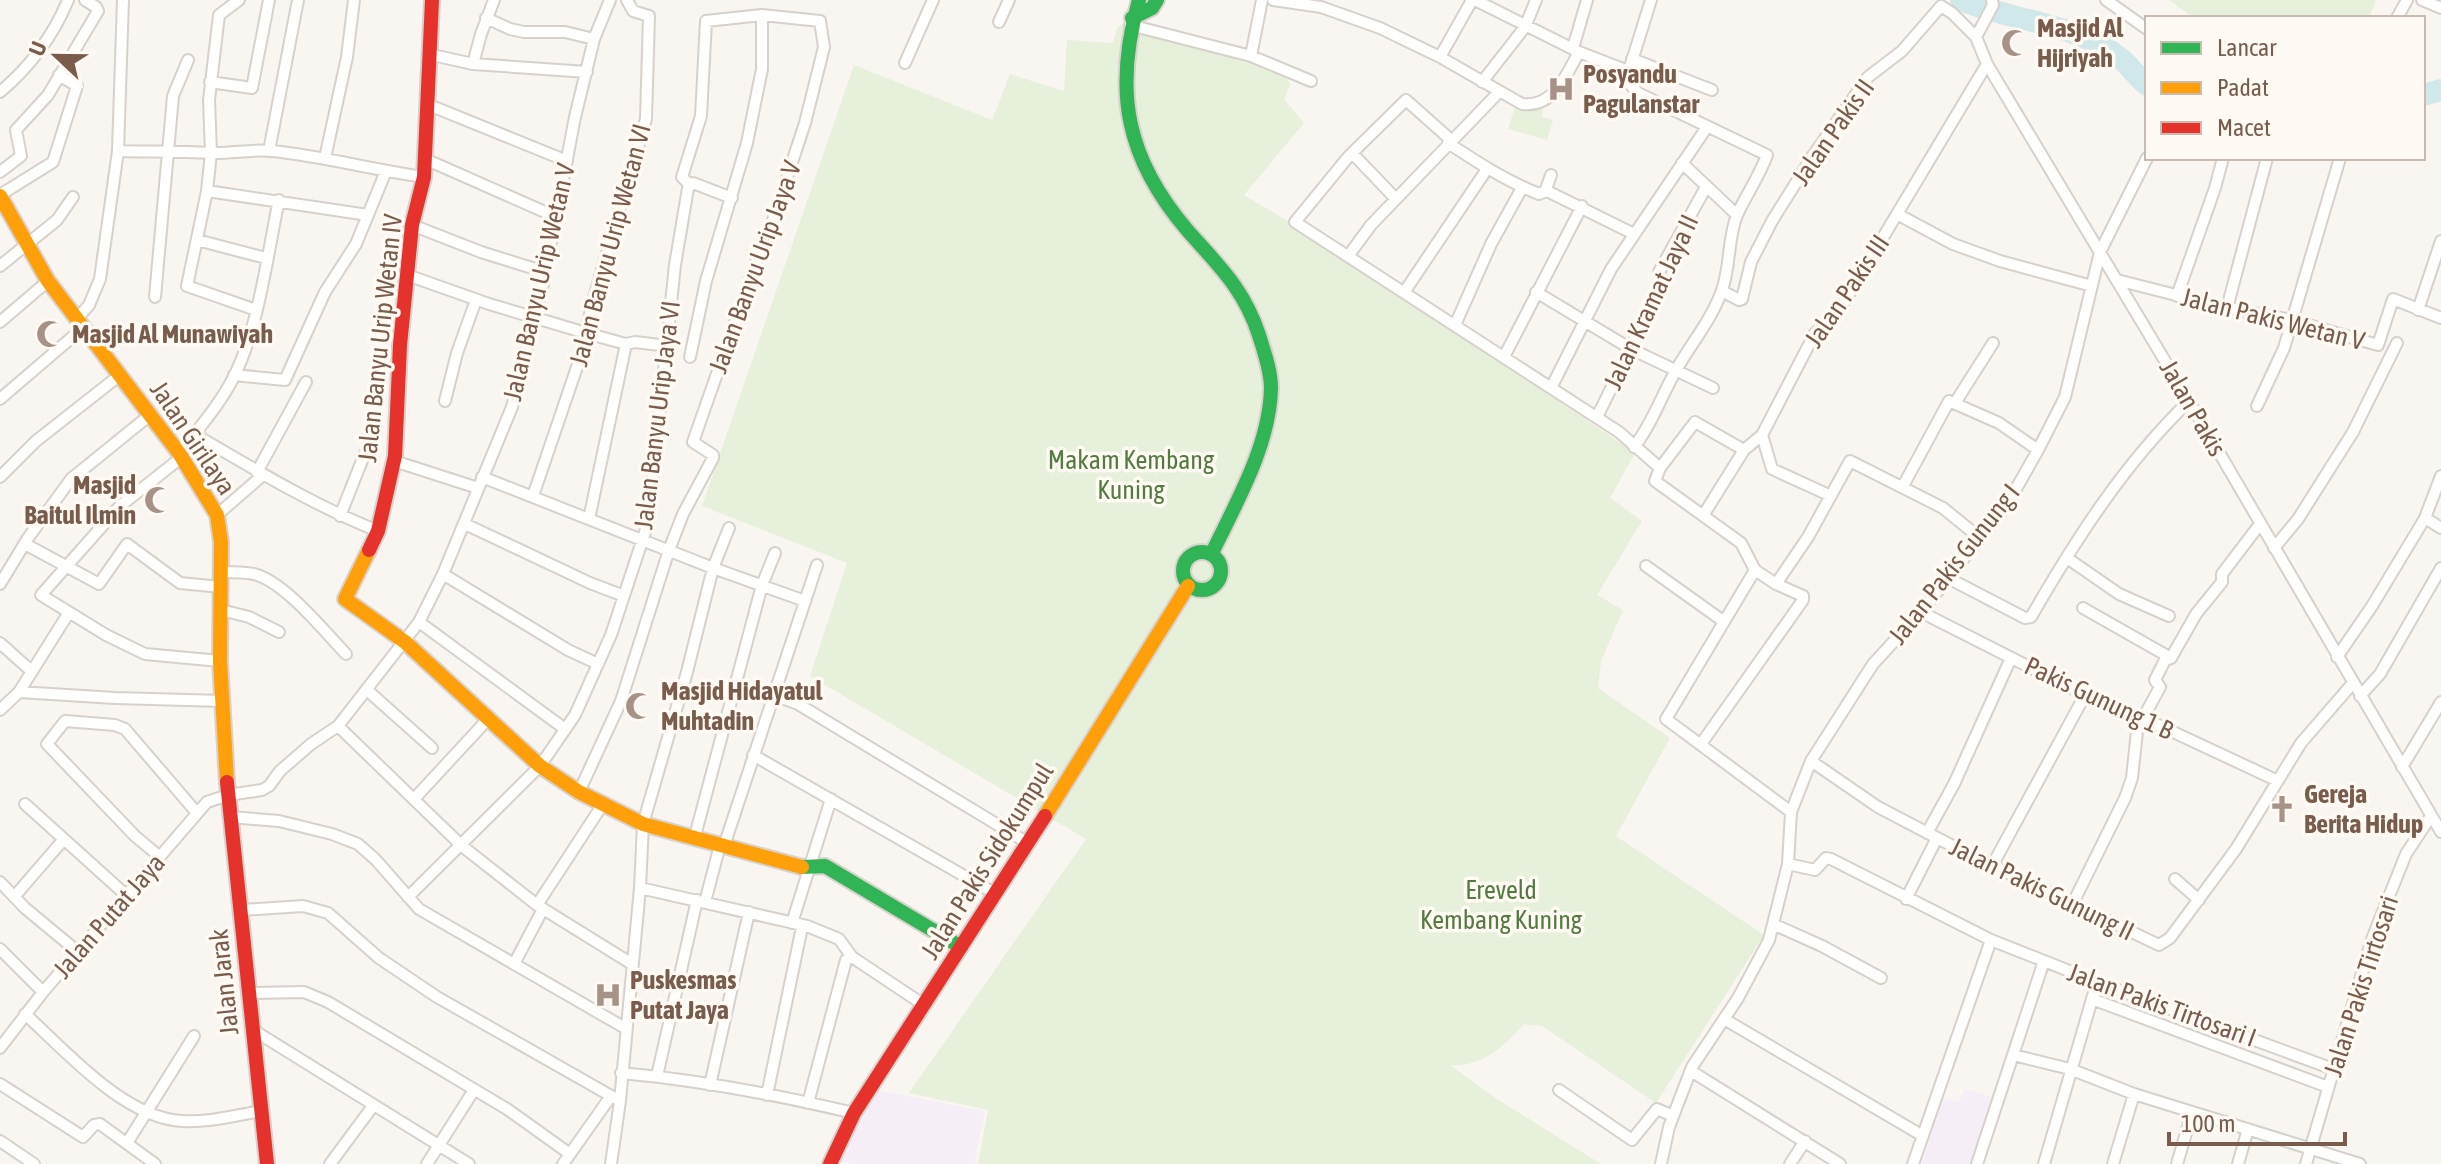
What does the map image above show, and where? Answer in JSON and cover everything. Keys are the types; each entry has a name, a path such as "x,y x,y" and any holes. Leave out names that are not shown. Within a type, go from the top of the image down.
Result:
{"street":[{"path":"0,92 23,73 68,0"},
{"path":"0,399 81,323 100,279 118,151 123,0"},
{"path":"239,0 219,15 210,82 211,153 207,191 187,286 256,310"},
{"path":"210,82 252,88 269,0"},
{"path":"269,151 298,0"},
{"path":"325,158 347,57 354,0"},
{"name":"Jalan Banyu Urip Wetan IV","path":"405,642 344,598 378,531 394,461 412,225 424,177 432,0"},
{"path":"473,64 494,0"},
{"name":"Jalan Banyu Urip Wetan V","path":"338,726 419,622 465,524 512,407 535,319 554,216 594,39 610,0"},
{"name":"Jalan Banyu Urip Wetan VI","path":"533,496 578,364 646,119 649,16 633,11 627,0"},
{"path":"905,63 933,0"},
{"path":"999,22 1009,0"},
{"path":"1135,12 1152,8 1157,0"},
{"path":"1251,56 1262,0"},
{"path":"1273,0 1322,3 1440,57 1522,104 1534,105 1557,90 1576,50 1587,0"},
{"path":"1440,57 1474,0 1525,27 1628,71"},
{"path":"1482,82 1525,27 1536,0"},
{"path":"1634,447 1645,433 1675,372 1704,328 1722,291 1737,215 1758,180 1767,155 1631,87 1626,80 1628,71 1651,0"},
{"path":"2106,0 2145,28"},
{"path":"2422,0 2441,8"},
{"path":"0,172 21,156 15,132 48,95 98,11 89,2"},
{"path":"1976,37 1992,3"},
{"name":"Jalan Pakis II","path":"1722,291 1741,300 1751,262 1772,221 1868,77 1902,51 1941,6 1976,37"},
{"path":"1135,12 1311,81"},
{"path":"1135,12 1126,49 1127,123 1140,161 1155,189 1252,313 1270,366 1271,399 1250,473 1212,553"},
{"name":"Jalan Banyu Urip Jaya VI","path":"408,897 540,766 575,715 611,635 648,523 679,237 690,185 682,177 701,116 706,21 762,15 762,69 747,143 706,281 690,357"},
{"name":"Jalan Banyu Urip Jaya V","path":"669,550 683,514 713,458 713,455 694,445 693,441 772,223 805,123 824,47 819,20 762,15"},
{"path":"486,18 524,32 567,32 594,39"},
{"name":"Jalan Pakis","path":"1976,37 1987,64 2437,822"},
{"path":"428,54 473,64 587,72"},
{"path":"1632,59 1712,90"},
{"path":"155,297 173,96 188,60"},
{"name":"Jalan Pakis III","path":"1704,514 1744,450 1762,435 1815,333 1837,314 1987,64"},
{"path":"0,198 48,165 56,155 77,86 59,75"},
{"path":"1349,255 1371,225 1499,92"},
{"path":"1634,234 1582,206 1545,192 1539,194 1522,188 1487,169 1450,141 1406,100 1352,153 1295,220 1597,417 1660,468"},
{"path":"429,105 567,161"},
{"path":"1551,388 1611,269 1707,127"},
{"path":"118,151 269,151 424,177"},
{"path":"1352,153 1396,199"},
{"path":"425,159 554,216"},
{"name":"Jalan Pakis Gunung I","path":"1661,1164 1673,1116 1691,1071 1763,952 1775,925 1788,864 1791,812 1811,761 1873,664 1921,612 2008,503 2038,450 2065,397 2100,252 2146,160"},
{"path":"2177,296 2222,160"},
{"path":"2227,308 2266,160"},
{"path":"2257,406 2284,348 2339,160"},
{"name":"Jalan Kramat Jaya II","path":"1682,163 1737,215"},
{"path":"1405,291 1487,169"},
{"path":"234,375 285,380 325,292 356,244 386,171"},
{"path":"1545,192 1551,175"},
{"path":"690,185 693,183 732,198"},
{"name":"Jalan Kramat Jaya II","path":"1597,417 1661,283 1658,273 1706,187"},
{"path":"1456,323 1491,244 1522,188"},
{"path":"207,191 368,215"},
{"path":"0,266 57,220 73,197"},
{"name":"Jalan Girilaya","path":"0,198 48,281 180,455 217,515 221,542 220,661 228,795"},
{"path":"220,661 145,654 68,614 41,595 120,506 180,455 212,413 234,375 256,310 279,200"},
{"path":"1505,355 1582,206"},
{"path":"1897,214 1953,244 2000,261 2092,286"},
{"path":"412,225 481,252 545,272"},
{"path":"197,240 266,258"},
{"path":"2441,241 2418,310 2441,318"},
{"path":"407,275 535,319 626,344 635,342 668,346"},
{"name":"Jalan Pakis Wetan V","path":"2117,280 2227,308 2291,320 2378,345 2393,299 2418,310"},
{"path":"0,322 48,281"},
{"path":"1536,292 1631,349 1713,388"},
{"path":"445,401 457,353 476,300"},
{"path":"1955,403 1993,343"},
{"path":"589,519 626,344"},
{"path":"2274,548 2298,519 2353,432 2394,347 2378,345"},
{"path":"0,477 36,441 120,375"},
{"path":"217,515 260,473 306,382"},
{"path":"1948,578 2028,619 2115,484 2159,430 2189,401"},
{"path":"1903,486 1947,403 1955,403 1999,423 2038,450"},
{"path":"0,584 71,479 150,415"},
{"path":"1701,744 1803,596 1755,570 1741,543 1655,481 1660,468 1695,422 1744,450"},
{"path":"194,434 340,516 378,531"},
{"path":"1762,435 1772,469 1831,496"},
{"path":"340,516 365,453"},
{"path":"394,461 533,496 805,601"},
{"path":"1776,584 1808,537 1850,461 1943,508 1980,538"},
{"path":"2337,657 2425,518 2441,476"},
{"path":"2425,518 2441,528"},
{"path":"465,524 624,596"},
{"path":"2073,903 2128,788 2140,722 2160,687 2155,679 2196,614 2222,582 2222,574 2260,524"},
{"path":"611,1164 615,1099 621,1073 640,888 643,824 713,568 729,528"},
{"path":"25,544 99,584 127,544 180,583 256,574 287,595 346,654"},
{"path":"579,792 621,701 669,550"},
{"path":"695,836 762,585 775,553"},
{"path":"1193,553 1212,553 1220,561 1218,581 1205,590 1188,586 1183,569 1186,560 1193,553"},
{"path":"2067,558 2119,594 2169,616"},
{"path":"657,1076 701,901 817,565"},
{"path":"1646,566 1723,621"},
{"path":"2360,696 2380,674 2441,568"},
{"path":"1755,570 1666,719 1791,812"},
{"path":"443,574 568,650 598,664"},
{"name":"Jalan Pakis Sidokumpul","path":"830,1164 854,1113 1188,586"},
{"path":"2083,608 2171,658"},
{"path":"221,610 249,617 279,632"},
{"name":"Pakis Gunung 1 B","path":"1921,612 2140,722 2154,723 2278,781"},
{"path":"0,710 19,692 68,614"},
{"path":"419,622 565,729"},
{"path":"405,642 540,766 579,792 643,824 809,868 825,866 961,947"},
{"path":"0,643 28,668"},
{"path":"1906,899 2011,658"},
{"name":"Jalan Pakis Gunung II","path":"1811,761 1878,807 1992,866 2159,945 2170,938 2236,849 2308,733 2353,683"},
{"path":"367,690 432,748"},
{"path":"19,692 223,701"},
{"path":"774,695 798,704 1026,842"},
{"path":"1992,866 2085,695"},
{"path":"2402,767 2441,702"},
{"path":"414,799 489,718"},
{"path":"160,857 135,836 47,744 61,723 103,724 125,729 197,813"},
{"path":"338,726 462,846 540,907 632,964"},
{"name":"Jalan Putat Jaya","path":"2,1040 207,802 269,786 280,771 311,744 338,726"},
{"path":"753,755 994,893"},
{"name":"Jalan Jarak","path":"228,795 267,1164"},
{"path":"767,1095 809,868 831,799"},
{"path":"25,804 127,896"},
{"path":"514,964 540,907 603,804"},
{"path":"230,817 279,821 358,844 419,909 625,1028"},
{"name":"Jalan Pakis Tirtosari","path":"2306,1164 2372,939 2406,854 2437,822"},
{"path":"14,897 64,839"},
{"name":"Jalan Pakis Tirtosari I","path":"1788,864 1815,870 1820,862 1831,859 1991,940 2333,1069"},
{"path":"2175,879 2199,900"},
{"path":"0,882 78,952"},
{"path":"640,888 807,926 839,939 852,957 924,1005"},
{"path":"241,910 303,906 328,913 379,958 437,997 615,1099"},
{"path":"710,1085 749,912"},
{"path":"1775,925 1881,978"},
{"path":"1913,1164 1991,940"},
{"path":"0,949 43,992"},
{"path":"808,1103 846,960 852,957"},
{"path":"1977,1164 2044,961"},
{"path":"2044,1164 2097,982"},
{"path":"250,993 296,991 318,997 507,1109 570,1154"},
{"name":"Jalan Pakis Tirtosari I","path":"2092,999 2328,1087"},
{"path":"25,1014 103,1083 146,1112 165,1119 184,1121 262,1111"},
{"path":"1724,1019 1923,1136"},
{"path":"253,1030 469,1164"},
{"path":"127,1143 194,1036"},
{"path":"2013,1055 2070,1069 2134,1094 2360,1164"},
{"path":"1691,1071 1840,1164"},
{"path":"621,1073 710,1085 854,1113"},
{"path":"0,1084 83,1137 99,1124 155,1164"},
{"path":"427,1164 474,1090"},
{"path":"1559,1090 1632,1140 1657,1109 1673,1116"},
{"path":"2113,1164 2134,1094"},
{"path":"563,1164 615,1099"},
{"path":"330,1164 373,1106"},
{"path":"2177,1164 2192,1113"},
{"path":"2238,1164 2248,1129"},
{"path":"0,1141 34,1164"},
{"path":"1790,1164 1805,1141"}],"shaded area":[{"path":"866,1088 985,1111 974,1164 855,1164 836,1161"},
{"path":"1965,1089 1995,1098 1973,1164 1922,1164 1942,1098 1959,1102"}],"green space":[{"path":"2169,0 2376,0 2370,16 2191,16"},
{"name":"Makam Kembang Kuning","path":"1127,21 1278,69 1291,84 1284,99 1304,123 1244,195 1338,251 1635,453 1610,498 1642,521 1597,595 1623,610 1601,661 1598,688 1670,738 1616,836 1764,935 1656,1103 1542,1026 1524,1024 1492,1054 1473,1063 1450,1065 1494,1097 1601,1164 978,1164 988,1110 909,1093 1086,839 810,676 847,563 702,506 854,65 992,120 1010,74 1064,91 1067,40 1113,43 1117,28"},
{"path":"1516,104 1543,110 1542,117 1553,120 1547,140 1508,129"}],"waterway":[{"path":"1961,0 2084,37 2120,58 2145,83"},
{"path":"2425,94 2441,90"}],"traffic: fast":[{"path":"1139,0 1127,64 1130,123 1138,150 1167,204 1230,279 1246,304 1270,375 1265,431 1241,494 1212,553"},
{"path":"1132,18 1152,8 1157,0"},
{"path":"1202,552 1216,557 1221,571 1216,585 1202,590 1188,585 1183,571 1188,557 1202,552"},
{"path":"802,867 825,866 961,947"}],"traffic: slow":[{"path":"0,196 48,281 179,453 217,515 221,542 220,661 227,782"},
{"path":"369,550 345,599 405,642 540,766 579,792 643,824 802,867"},
{"path":"1045,816 1188,586"}],"traffic: jam":[{"path":"369,550 378,531 395,456 400,345 412,225 424,177 432,0"},
{"path":"227,782 267,1164"},
{"path":"830,1164 854,1113 1045,816"}],"place":[{"name":"Masjid Al Hijriyah","path":"2015,43"},
{"name":"Posyandu Pagulanstar","path":"1561,89"},
{"name":"Masjid Al Munawiyah","path":"50,334"},
{"name":"Masjid Baitul Ilmin","path":"158,500"},
{"name":"Masjid Hidayatul Muhtadin","path":"639,706"},
{"name":"Gereja Berita Hidup","path":"2282,809"},
{"name":"Puskesmas Putat Jaya","path":"608,995"}],"park label":[{"name":"Ereveld Kembang Kuning","path":"1501,905"}]}
